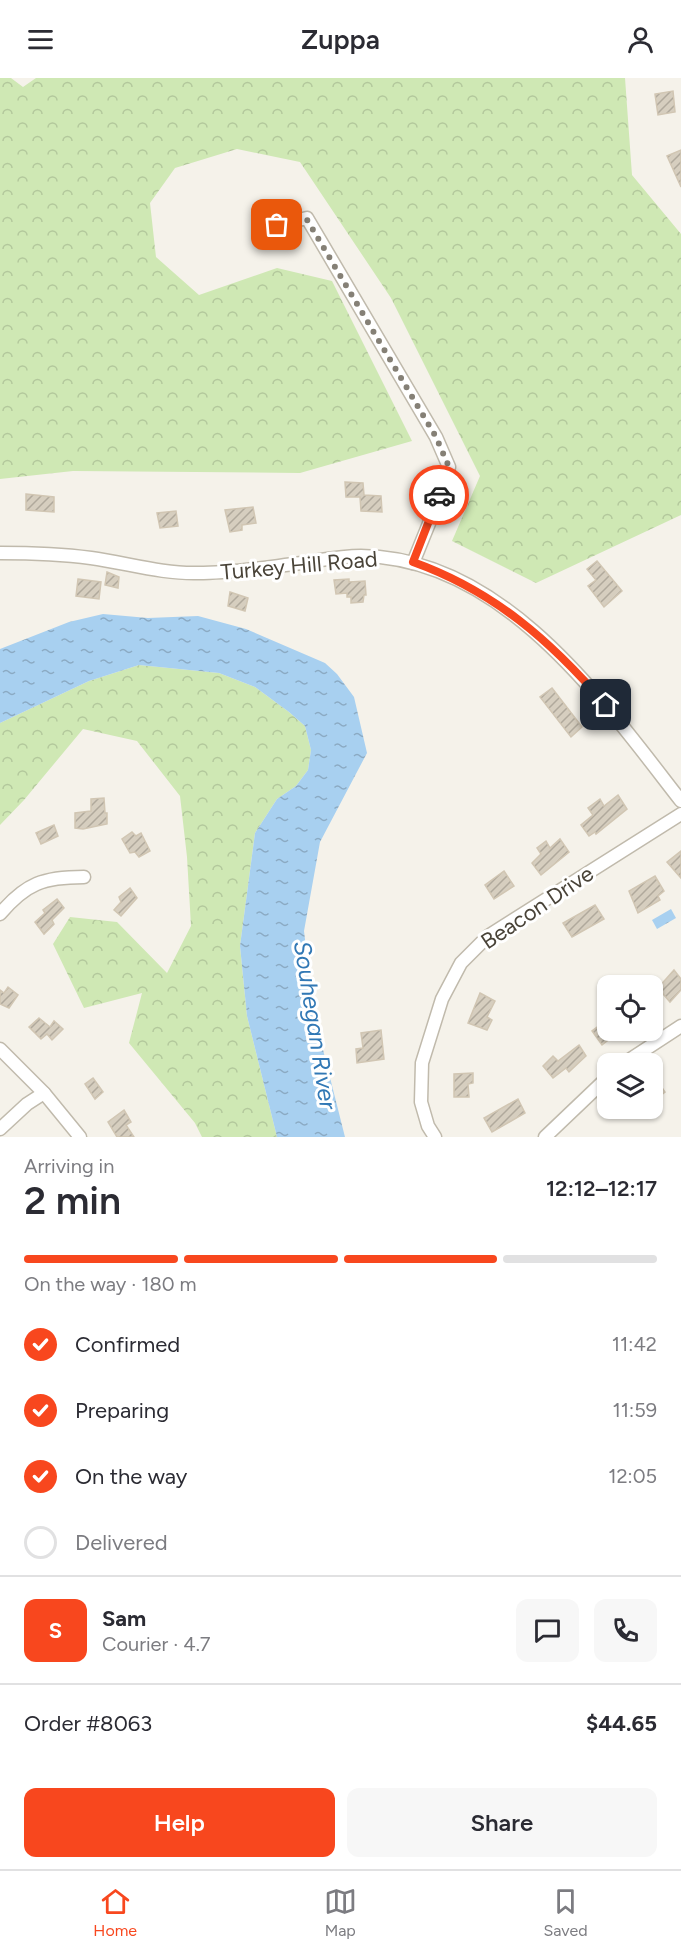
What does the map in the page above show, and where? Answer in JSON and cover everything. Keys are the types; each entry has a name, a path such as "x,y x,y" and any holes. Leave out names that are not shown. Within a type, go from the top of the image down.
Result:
{"street":[{"path":"277,225 306,218 436,437 449,467 413,562"},
{"name":"Turkey Hill Road","path":"0,553 60,555 171,572 252,570 359,556 387,557 413,562 438,571 487,597 551,646 606,705 681,801"},
{"name":"Beacon Drive","path":"435,1137 428,1126 421,1102 422,1063 442,999 461,963 488,936 681,814"},
{"path":"0,914 28,888 43,880 84,877"},
{"path":"640,1053 681,1026"},
{"path":"0,1049 44,1093 80,1137"},
{"path":"546,1137 597,1088"},
{"path":"0,1129 27,1104 44,1093"}],"green space":[{"path":"0,78 11,78 23,87 36,78 625,78 632,175 681,234 681,515 536,583 452,541 480,476 391,298 300,162 237,149 175,168 150,203 156,257 199,295 277,268 332,281 412,441 300,473 73,471 0,479"},
{"path":"139,665 219,673 255,687 305,726 311,750 308,770 296,786 277,799 255,833 240,946 247,1016 277,1137 202,1137 195,1123 129,1043 142,993 84,1008 53,944 70,917 117,922 167,973 191,926 187,857 180,796 137,741 83,729 24,800 0,825 0,723 89,681"}],"water":[{"name":"Souhegan River","path":"103,614 148,618 198,616 246,629 325,663 337,674 354,697 367,753 320,842 304,931 314,1014 345,1137 277,1137 247,1016 240,946 255,833 277,799 296,786 308,770 311,750 305,726 255,687 219,673 139,665 89,681 0,723 0,649 69,622"},
{"path":"671,909 676,918 657,929 652,920"}],"building":[{"path":"673,91 675,112 658,115 655,94"},
{"path":"681,150 681,187 667,156"},
{"path":"345,482 363,483 364,495 381,496 382,512 361,511 360,497 346,497"},
{"path":"26,494 54,497 54,512 26,510"},
{"path":"253,507 256,523 242,525 242,530 230,532 225,510"},
{"path":"176,511 178,526 160,528 157,513"},
{"path":"597,561 622,591 604,607 588,586 596,580 587,569"},
{"path":"107,572 119,577 118,588 105,585"},
{"path":"78,579 101,582 99,599 76,596"},
{"path":"349,579 349,582 365,581 366,595 364,595 363,602 351,603 351,597 347,597 347,593 336,594 334,580"},
{"path":"230,592 248,598 245,611 228,606"},
{"path":"552,688 582,727 571,737 540,697"},
{"path":"618,795 627,809 596,834 595,832 589,836 581,825 593,815 588,808 600,799 604,806"},
{"path":"104,798 107,824 83,829 75,828 75,813 91,811 91,799"},
{"path":"54,825 58,836 41,844 36,833"},
{"path":"132,832 136,836 141,833 150,851 139,857 135,852 130,853 122,839"},
{"path":"560,839 569,852 541,875 532,863 541,854 537,848 546,841 550,848"},
{"path":"681,851 681,878 667,862"},
{"path":"504,871 514,886 494,899 485,885"},
{"path":"655,876 664,891 658,896 660,900 638,913 629,891"},
{"path":"130,888 137,898 121,916 114,910 121,902 119,897"},
{"path":"57,899 64,908 52,920 54,924 44,934 35,922 45,913 43,910"},
{"path":"595,905 604,919 572,937 563,923"},
{"path":"674,970 681,979 681,990 670,1002 663,994 663,982"},
{"path":"8,987 18,995 9,1008 0,1004 0,990 4,993"},
{"path":"480,993 495,1001 487,1017 492,1020 487,1030 468,1023"},
{"path":"39,1018 50,1027 54,1021 63,1029 52,1040 47,1034 41,1039 29,1027"},
{"path":"597,1027 597,1038 592,1031"},
{"path":"381,1030 384,1059 357,1063 356,1049 363,1048 361,1033"},
{"path":"579,1045 586,1056 569,1072 566,1068 553,1078 543,1066 553,1056 558,1061"},
{"path":"473,1073 473,1083 468,1084 469,1097 454,1097 454,1074"},
{"path":"93,1078 103,1092 95,1099 85,1084"},
{"path":"518,1099 525,1113 492,1132 484,1118"},
{"path":"124,1110 131,1122 126,1125 134,1137 117,1137 108,1122"}],"way so far":[{"path":"277,225 306,218 436,437 449,467 439,495"}],"route":[{"path":"439,495 413,562 463,583 520,620 551,646 606,705"}]}
